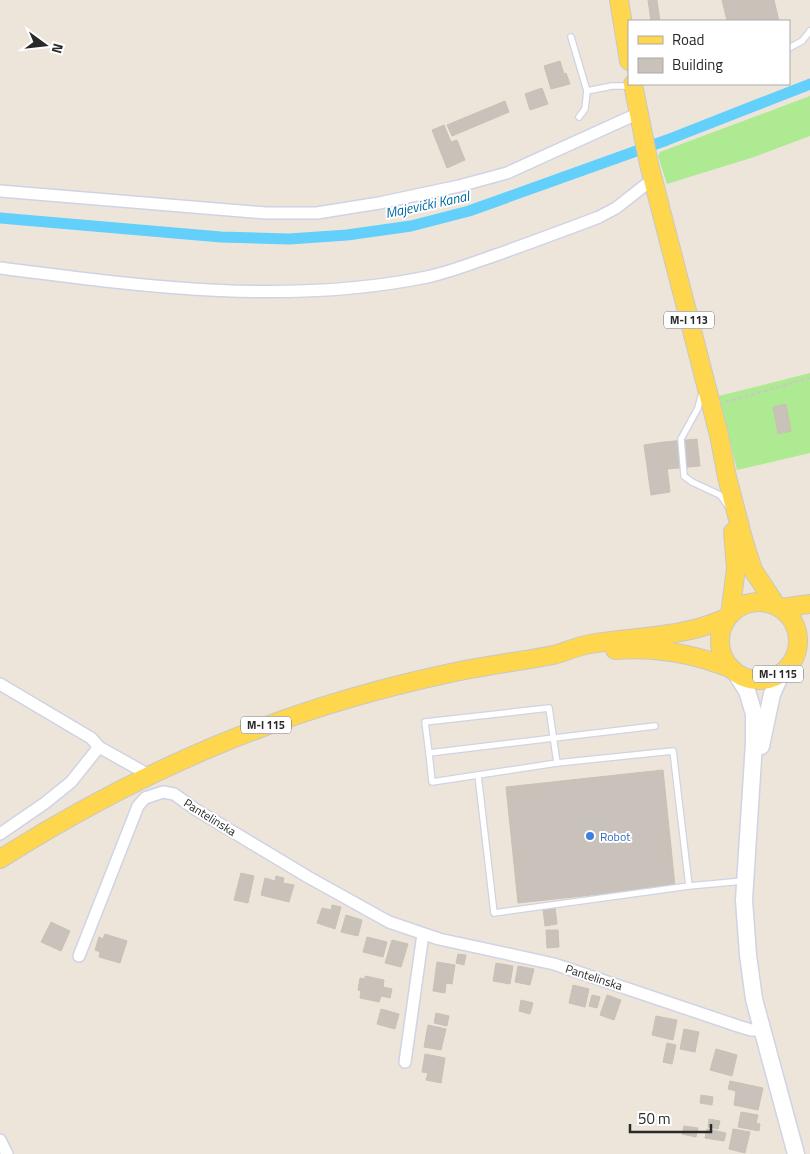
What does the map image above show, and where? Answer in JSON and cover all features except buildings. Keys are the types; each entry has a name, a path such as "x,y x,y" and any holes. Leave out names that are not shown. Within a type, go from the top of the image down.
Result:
{"main road":[{"path":"620,0 628,54"},
{"name":"M-I 113","path":"635,85 640,122 651,172 744,542 753,570 779,607"},
{"name":"M-I 113","path":"727,477 736,568 729,616"},
{"name":"M-I 115","path":"555,654 589,644 692,630 729,616 740,606 752,602 764,602 779,607 790,617 796,628 798,641 796,654"},
{"name":"M-I 115","path":"779,607 810,604"},
{"path":"729,616 721,634 721,650 725,660 734,670 747,691 754,714 754,743 744,880 744,921 748,955 754,999 796,1154"},
{"name":"M-I 115","path":"0,859 69,817 149,775 255,730 332,703 444,674 555,654 621,649 684,654 734,670 746,678 759,680 771,678 782,672 810,636"},
{"path":"750,807 772,694 782,672"}],"street":[{"path":"0,191 266,213 317,213 379,203 507,173 640,122"},
{"path":"0,268 215,291 261,293 323,291 378,285 428,277 599,218 616,208 651,172"},
{"path":"0,684 91,738 99,747 149,775"},
{"path":"0,834 45,803 71,782 99,747"},
{"name":"Pantelinska","path":"79,956 138,806 145,798 163,792 174,794 195,809 308,877 389,922 439,939 554,964 738,1026 751,1030 762,1030"},
{"path":"405,1062 423,934"},
{"path":"0,1140 7,1154"}],"lane":[{"path":"790,47 802,41 810,31"},
{"path":"572,37 587,91 585,109 579,117"},
{"path":"587,91 612,86 635,85"},
{"path":"705,383 698,408 680,440 684,476 692,482 720,495 730,510"},
{"path":"557,763 549,708 425,722 432,782 557,763 674,751 689,886"},
{"path":"429,753 655,726"},
{"path":"478,775 494,913 744,880"}],"path":[{"path":"711,406 810,378"}],"green space":[{"path":"810,96 810,136 754,157 667,184 658,156 660,152"},
{"path":"810,373 810,453 737,470 719,396"}],"waterway":[{"name":"Majevički Kanal","path":"0,218 221,237 289,239 347,235 411,226 469,211 667,140 810,84"}],"place":[{"name":"Robot","path":"590,836"}]}
